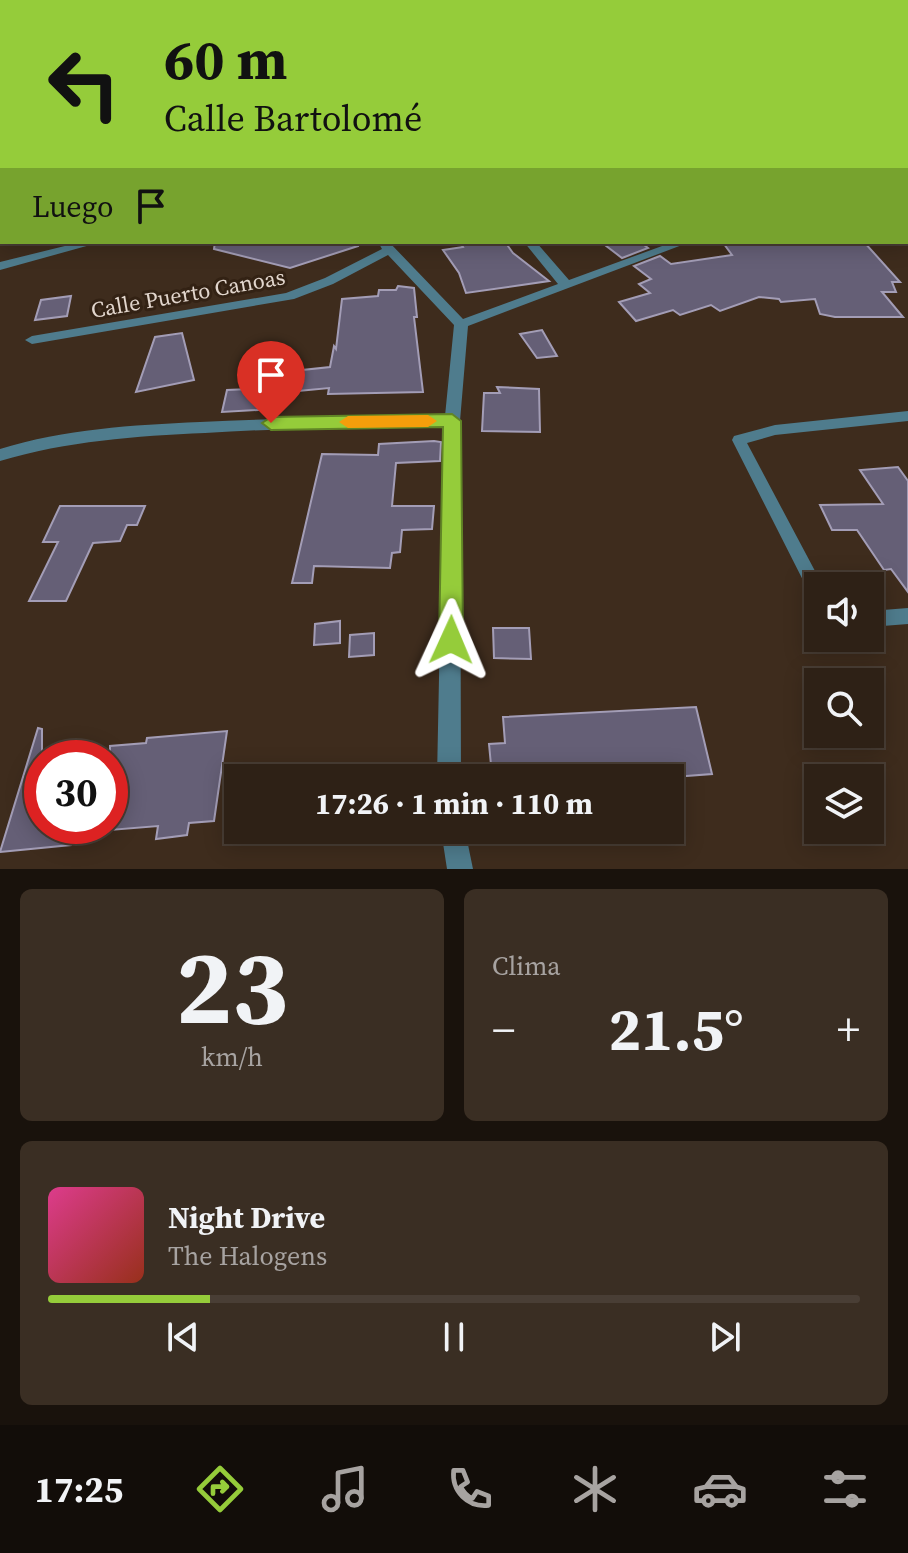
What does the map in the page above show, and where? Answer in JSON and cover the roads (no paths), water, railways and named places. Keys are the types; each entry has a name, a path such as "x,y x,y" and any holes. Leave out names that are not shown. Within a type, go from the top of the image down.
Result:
{"street":[{"path":"512,0 530,0"},
{"path":"0,266 87,244"},
{"path":"532,244 567,286"},
{"path":"461,324 679,244"},
{"path":"386,246 461,324 452,421 449,764"},
{"name":"Calle Puerto Canoas","path":"32,340 289,296 329,281 386,246"},
{"path":"0,455 57,439 100,433 271,423 452,421"},
{"path":"456,844 460,869"}],"lane":[{"path":"807,572 739,440 775,430 908,416"},
{"path":"884,618 908,616"}]}
